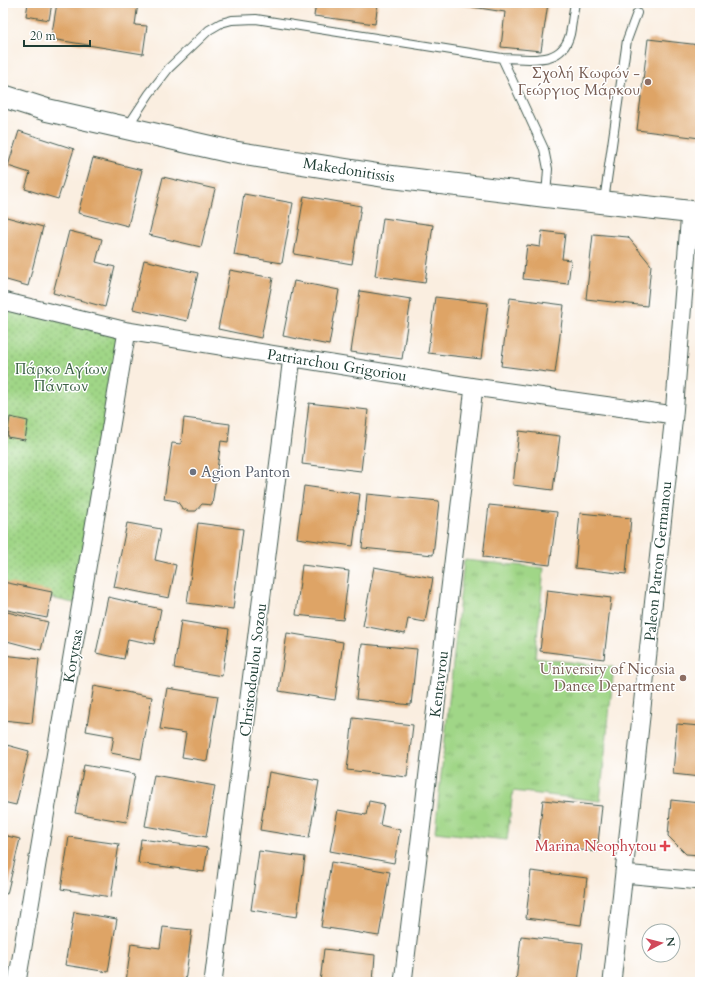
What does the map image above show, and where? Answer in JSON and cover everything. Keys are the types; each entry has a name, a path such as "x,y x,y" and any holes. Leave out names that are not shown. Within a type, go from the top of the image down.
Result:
{"main road":[{"name":"Makedonitissis","path":"3,96 47,110 232,152 384,176 546,196 695,212"}],"street":[{"name":"Paleon Patron Germanou","path":"612,982 695,212"},
{"name":"Patriarchou Grigoriou","path":"3,301 127,331 474,387 674,415"},
{"name":"Korytsas","path":"18,982 127,331"},
{"name":"Christodoulou Sozou","path":"213,982 292,357"},
{"name":"Kentavrou","path":"403,982 474,387"},
{"path":"624,874 700,881"}],"lane":[{"path":"126,128 169,68 209,30 221,23 232,20 256,19 502,58 546,59 565,47 570,35 575,3"},
{"path":"604,202 627,40 637,13"},
{"path":"502,58 544,149 548,169 546,196"}],"green space":[{"name":"Πάρκο Αγίων Πάντων","path":"3,308 127,331 82,605 3,587"},
{"path":"464,560 544,568 535,658 614,667 600,801 513,791 507,840 435,832"}],"building":[{"path":"28,3 52,3 49,20 26,16"},
{"path":"57,3 138,3 135,25 147,26 143,54 51,39"},
{"path":"316,3 378,3 375,24 314,16"},
{"path":"446,3 548,3 541,51 501,47 505,12"},
{"path":"648,39 700,45 700,138 637,130"},
{"path":"19,131 74,149 58,199 25,189 30,173 8,166"},
{"path":"93,158 142,170 128,226 78,213"},
{"path":"163,177 215,189 201,247 149,235"},
{"path":"244,194 293,203 282,263 234,255"},
{"path":"304,196 361,206 352,264 294,254"},
{"path":"3,216 43,227 28,286 3,279"},
{"path":"383,218 433,225 425,283 375,276"},
{"path":"69,231 102,239 96,262 115,267 105,307 53,293"},
{"path":"542,231 565,234 562,259 571,260 568,284 523,279 527,245 540,247"},
{"path":"593,234 628,237 651,265 647,306 586,299"},
{"path":"144,260 198,273 187,321 133,309"},
{"path":"230,270 273,278 261,338 218,329"},
{"path":"294,281 339,290 329,345 283,336"},
{"path":"360,291 411,299 402,359 351,352"},
{"path":"435,297 488,303 481,359 428,353"},
{"path":"510,298 564,305 555,373 501,366"},
{"path":"309,403 368,410 361,471 302,464"},
{"path":"10,417 28,421 25,440 7,437"},
{"name":"Agion Panton","path":"184,418 230,424 228,442 221,441 212,505 202,504 196,511 188,511 182,508 177,501 164,499 172,443 181,444"},
{"path":"519,431 560,436 553,490 513,485"},
{"path":"304,486 360,494 353,546 297,538"},
{"path":"367,494 439,501 433,555 362,548"},
{"path":"489,505 557,512 550,565 483,557"},
{"path":"580,513 631,518 626,574 575,568"},
{"path":"127,523 161,529 155,560 176,565 169,598 114,587"},
{"path":"198,523 243,529 233,609 187,603"},
{"path":"302,565 349,571 343,620 296,615"},
{"path":"374,567 433,578 425,622 408,619 405,634 363,626"},
{"path":"3,582 52,592 47,618 3,609"},
{"path":"547,590 611,598 604,659 540,651"},
{"path":"108,597 161,609 154,644 128,639 124,659 96,653"},
{"path":"3,611 48,622 41,650 3,640"},
{"path":"181,621 229,629 222,676 174,668"},
{"path":"287,633 343,642 335,700 279,691"},
{"path":"362,644 417,649 411,705 356,699"},
{"path":"3,655 39,659 32,723 3,720"},
{"path":"94,686 152,697 141,759 111,753 114,736 86,731"},
{"path":"167,688 218,696 207,761 182,757 186,733 160,729"},
{"path":"353,718 413,725 407,777 347,770"},
{"path":"677,724 700,726 700,777 673,774"},
{"path":"3,744 29,751 16,805 3,802"},
{"path":"84,765 135,774 126,822 75,813"},
{"path":"269,772 319,781 309,838 260,830"},
{"path":"154,775 215,786 206,837 145,826"},
{"path":"543,800 602,806 597,852 538,845"},
{"path":"671,800 700,803 700,855 686,854 668,836"},
{"path":"369,801 384,804 380,825 400,830 394,863 330,851 338,810 366,815"},
{"path":"3,835 20,839 7,894 3,893"},
{"path":"69,837 119,844 111,897 61,889"},
{"path":"141,839 208,848 204,872 138,863"},
{"path":"259,851 305,857 297,917 251,910"},
{"path":"331,862 390,872 379,936 321,927"},
{"path":"531,871 587,878 581,925 526,918"},
{"path":"74,912 117,919 108,972 65,965"},
{"path":"163,927 192,930 185,982 126,982 131,944 160,948"},
{"path":"521,936 583,943 578,982 516,982"},
{"path":"324,949 375,955 373,982 320,982"}],"place":[{"name":"Σχολή Κωφών - Γεώργιος Μάρκου","path":"648,82"},
{"name":"Agion Panton","path":"193,472"},
{"name":"University of Nicosia Dance Department","path":"683,678"},
{"name":"Marina Neophytou","path":"665,846"}]}
